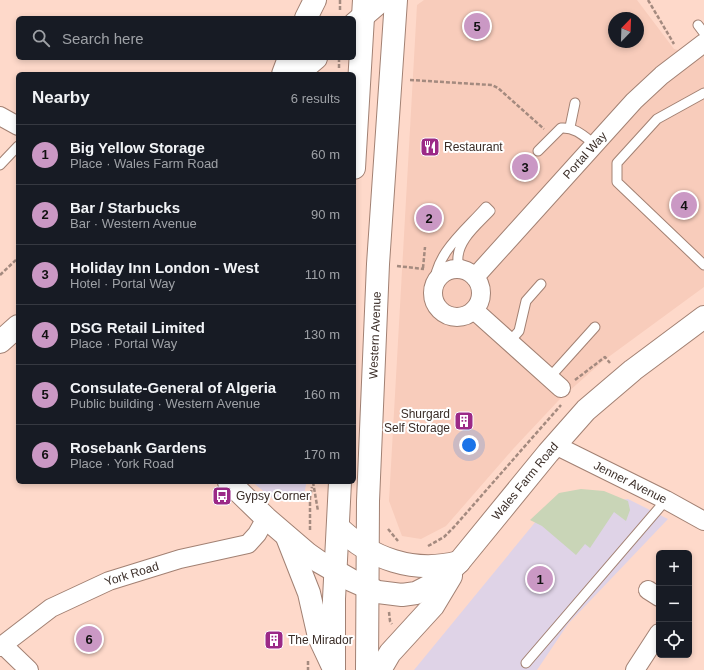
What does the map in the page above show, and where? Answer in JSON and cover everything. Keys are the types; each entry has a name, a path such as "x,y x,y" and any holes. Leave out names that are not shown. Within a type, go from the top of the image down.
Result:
{"main road":[{"path":"307,16 315,0"},
{"path":"356,116 360,13 382,0"},
{"name":"Western Avenue","path":"366,670 368,501 378,264 396,0"},
{"path":"284,72 288,60"},
{"path":"299,72 314,60"},
{"name":"Wales Farm Road","path":"233,484 266,518 308,554 335,571 367,588 390,594 416,593 439,581 459,562 555,445 586,410 633,370 704,317"},
{"path":"0,342 16,328"},
{"path":"334,670 335,571 340,484"},
{"path":"338,527 368,551 393,560 420,567 444,566 459,562"},
{"path":"286,535 308,593 319,637 334,670"},
{"path":"380,670 399,643 433,606 459,562"}],"street":[{"name":"Portal Way","path":"472,275 634,101 683,58 704,43"},
{"path":"0,116 16,125"},
{"path":"455,269 472,275 479,283 480,297 474,310 460,316 445,313 435,302 434,287 437,280 448,271 455,269"},
{"path":"474,310 556,384"},
{"name":"Jenner Avenue","path":"555,445 666,500 704,521"},
{"name":"York Road","path":"2,646 50,608 109,581 180,559 248,544 257,534 266,518"},
{"path":"637,670 656,638"},
{"path":"2,646 29,670"}],"lane":[{"path":"698,25 704,33"},
{"path":"704,93 657,119 617,163 617,182 704,265"},
{"path":"570,127 575,103"},
{"path":"538,151 561,128 570,127 594,144"},
{"path":"0,165 16,148"},
{"path":"434,287 434,277 442,257 486,207 490,211 464,240 458,251 458,262 472,275"},
{"path":"510,341 520,331 526,301 541,284"},
{"path":"556,384 595,327"},
{"path":"526,663 666,500"}],"path":[{"path":"648,0 683,58"},
{"path":"409,80 492,85 498,88 552,136"},
{"path":"401,266 423,268 424,247"},
{"path":"0,275 16,260"},
{"path":"556,384 565,379 570,384 602,358"},
{"path":"310,534 310,498 313,484"}],"shaded area":[{"path":"424,0 637,0 674,49 704,56 704,287 603,361 559,400 514,448 446,526 421,539 402,536 389,501 417,5"},
{"path":"254,484 306,484 304,495 277,502"},
{"path":"628,499 668,519 568,624 537,670 414,670 546,509"}],"green space":[{"path":"581,489 604,491 628,501 630,510 626,521 614,512 590,548 585,544 576,555 542,526 530,520 559,493"}],"place":[{"name":"Consulate-General of Algeria","path":"477,26"},
{"name":"Restaurant","path":"430,147"},
{"name":"Holiday Inn London - West","path":"525,167"},
{"name":"DSG Retail Limited","path":"684,205"},
{"name":"Bar / Starbucks","path":"429,218"},
{"name":"Shurgard Self Storage","path":"464,421"},
{"name":"Gypsy Corner","path":"222,496"},
{"name":"Big Yellow Storage","path":"540,579"},
{"name":"Rosebank Gardens","path":"89,639"},
{"name":"The Mirador","path":"274,640"}]}
